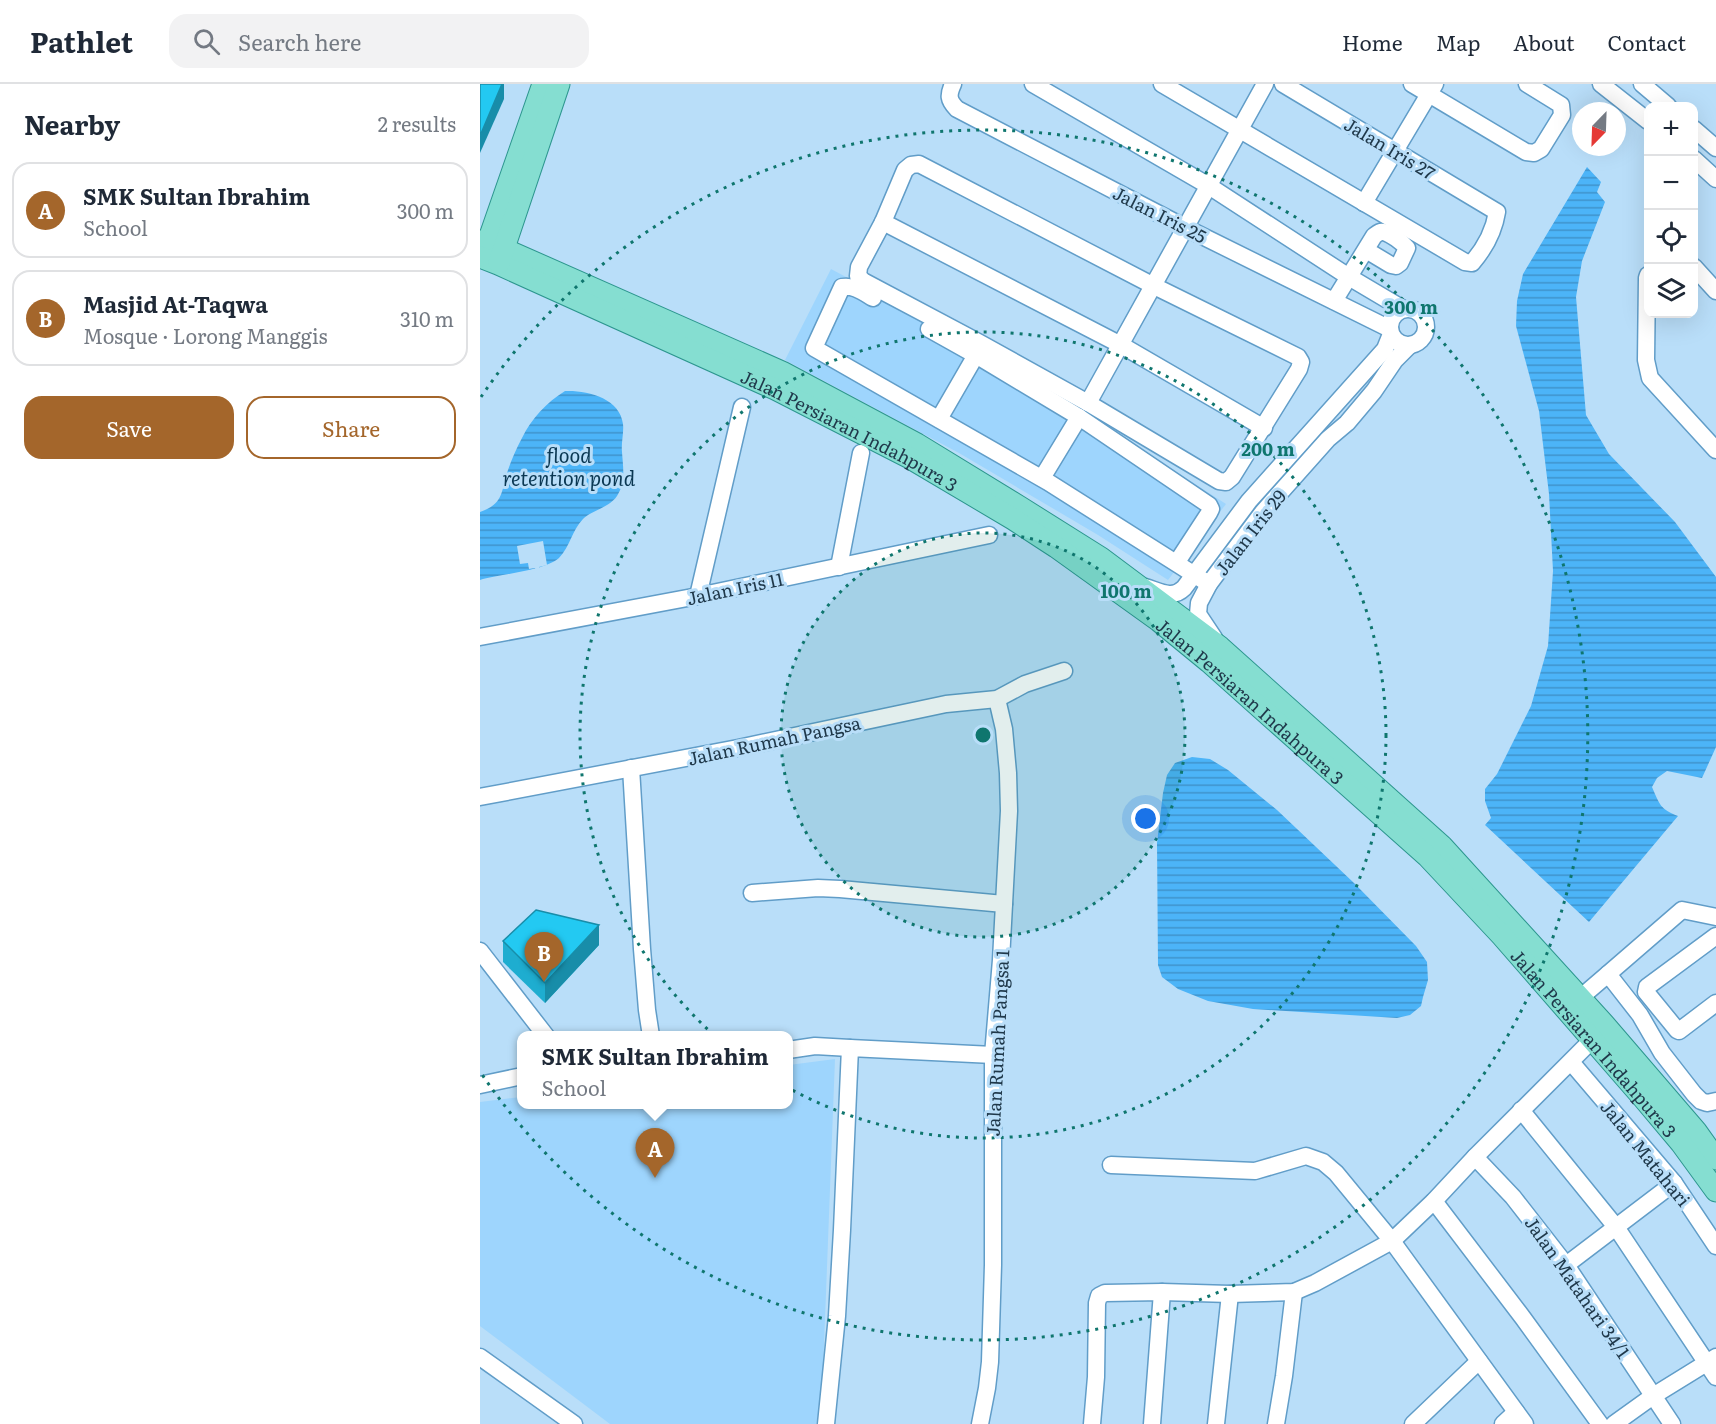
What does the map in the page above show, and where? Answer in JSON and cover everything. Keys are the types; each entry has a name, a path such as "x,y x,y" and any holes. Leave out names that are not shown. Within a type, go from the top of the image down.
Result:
{"main road":[{"path":"489,252 543,84"},
{"path":"489,252 560,84"},
{"name":"Jalan Persiaran Indahpura 3","path":"489,252 782,372 959,469 1101,558 1138,585 1220,647 1442,846 1580,998 1696,1131 1716,1158"},
{"name":"Jalan Persiaran Indahpura 3","path":"489,252 775,389 910,458 1013,519 1160,621 1428,857 1502,936 1681,1143 1716,1191"}],"street":[{"name":"Jalan Iris 25","path":"953,84 949,95 950,103 957,109 1186,228 1334,301 1390,332"},
{"path":"1033,84 1209,186 1349,277 1403,309 1410,309 1420,314 1426,330 1420,341 1410,345 1402,345 1390,332 1392,318 1403,309"},
{"path":"1162,84 1364,203 1432,89"},
{"path":"1042,478 1121,345 1265,84"},
{"name":"Jalan Iris 27","path":"1283,84 1497,213 1495,225 1479,256 1472,263 1465,262 1364,203"},
{"path":"1412,84 1432,89 1526,152 1534,153 1541,149 1562,115 1561,105 1527,84"},
{"path":"1601,84 1644,118"},
{"path":"1645,85 1664,102"},
{"path":"1698,132 1716,148"},
{"path":"1698,163 1716,179"},
{"path":"1176,562 1209,513 1209,505 1084,410 978,342 863,281 858,276 859,267 883,222 905,170 910,165 919,164 1154,286 1298,357 1301,362 1299,369 1264,428 1232,477 1226,482 1219,481 1084,410 976,355 855,288 842,287 814,348 1042,478 1209,585"},
{"path":"883,222 1121,345 1264,428"},
{"path":"1334,301 1366,250"},
{"path":"1698,271 1716,290"},
{"path":"1647,318 1646,360 1650,378 1716,450"},
{"name":"Jalan Iris 29","path":"1138,585 1171,595 1179,593 1249,501 1385,349 1390,332"},
{"name":"Jalan Iris 29","path":"1220,647 1198,614 1199,603 1209,585 1263,512 1328,439 1347,423 1374,391 1395,360 1410,345"},
{"path":"939,419 976,355"},
{"path":"698,596 742,407"},
{"path":"839,567 861,453"},
{"name":"Jalan Iris 11","path":"480,637 698,596 989,535"},
{"name":"Jalan Rumah Pangsa","path":"480,797 738,748 946,704 997,699 1025,684 1064,671"},
{"name":"Jalan Rumah Pangsa 1","path":"980,1424 990,1362 993,1265 993,1055 1009,811 1004,729 997,699"},
{"path":"631,768 642,949 650,1031"},
{"path":"752,893 818,888 1004,904"},
{"path":"1580,998 1682,910 1716,917"},
{"path":"1716,936 1647,987 1646,992 1679,1031 1716,1004"},
{"path":"480,951 543,1031"},
{"path":"1608,974 1640,1015 1662,1053 1694,1094 1707,1103 1716,1101"},
{"path":"1092,1424 1099,1296 1105,1293 1294,1292 1315,1283 1392,1241 1592,1040"},
{"path":"793,1049 815,1046 993,1055"},
{"path":"826,1424 842,1241 850,1048"},
{"name":"Jalan Matahari","path":"1571,1062 1674,1183 1716,1246"},
{"path":"480,1085 517,1077"},
{"path":"1521,1110 1616,1227 1713,1365 1653,1396 1614,1424"},
{"path":"1111,1165 1255,1171 1306,1156 1323,1162 1336,1173 1392,1241 1520,1418 1503,1424"},
{"name":"Jalan Matahari 34/1","path":"1475,1158 1513,1197 1566,1265 1672,1424"},
{"path":"1566,1265 1674,1183"},
{"path":"1434,1201 1600,1424"},
{"path":"1152,1424 1162,1292"},
{"path":"1276,1424 1294,1292"},
{"path":"1216,1424 1230,1294"},
{"path":"480,1357 568,1423"},
{"path":"1413,1424 1479,1361"}],"shaded area":[{"path":"831,269 958,337 1071,404 1226,504 1168,580 1098,535 959,453 785,360"},
{"path":"835,1059 822,1397 816,1424 610,1424 480,1326 480,1102 517,1097 517,1109 793,1109 793,1064"}],"water":[{"path":"1587,167 1601,182 1597,192 1605,202 1582,261 1576,297 1586,415 1609,454 1675,522 1716,577 1716,747 1702,778 1667,771 1657,778 1652,787 1659,802 1667,811 1678,816 1589,922 1485,825 1491,818 1485,801 1485,789 1497,774 1531,706 1548,646 1553,571 1549,494 1539,411 1516,326 1517,301 1523,274"},
{"name":"flood retention pond","path":"565,391 583,392 601,397 616,408 621,415 623,474 620,491 614,500 583,519 559,558 533,569 480,580 480,512 488,509 500,497 514,455 530,424 546,406"},
{"path":"1192,757 1210,759 1228,770 1277,810 1416,946 1427,962 1428,980 1421,1006 1410,1015 1397,1018 1253,1009 1208,1001 1178,989 1162,977 1158,965 1157,843 1163,793 1167,775 1175,763"}],"pier":[{"path":"543,541 547,565 539,567 540,570 536,571 535,568 529,569 528,563 520,564 517,546"}],"building":[{"path":"480,84 502,84 480,136"},
{"path":"536,910 599,925 545,983 503,941"}],"place":[{"name":"Masjid At-Taqwa","path":"544,982"},
{"name":"SMK Sultan Ibrahim","path":"655,1178"}]}
